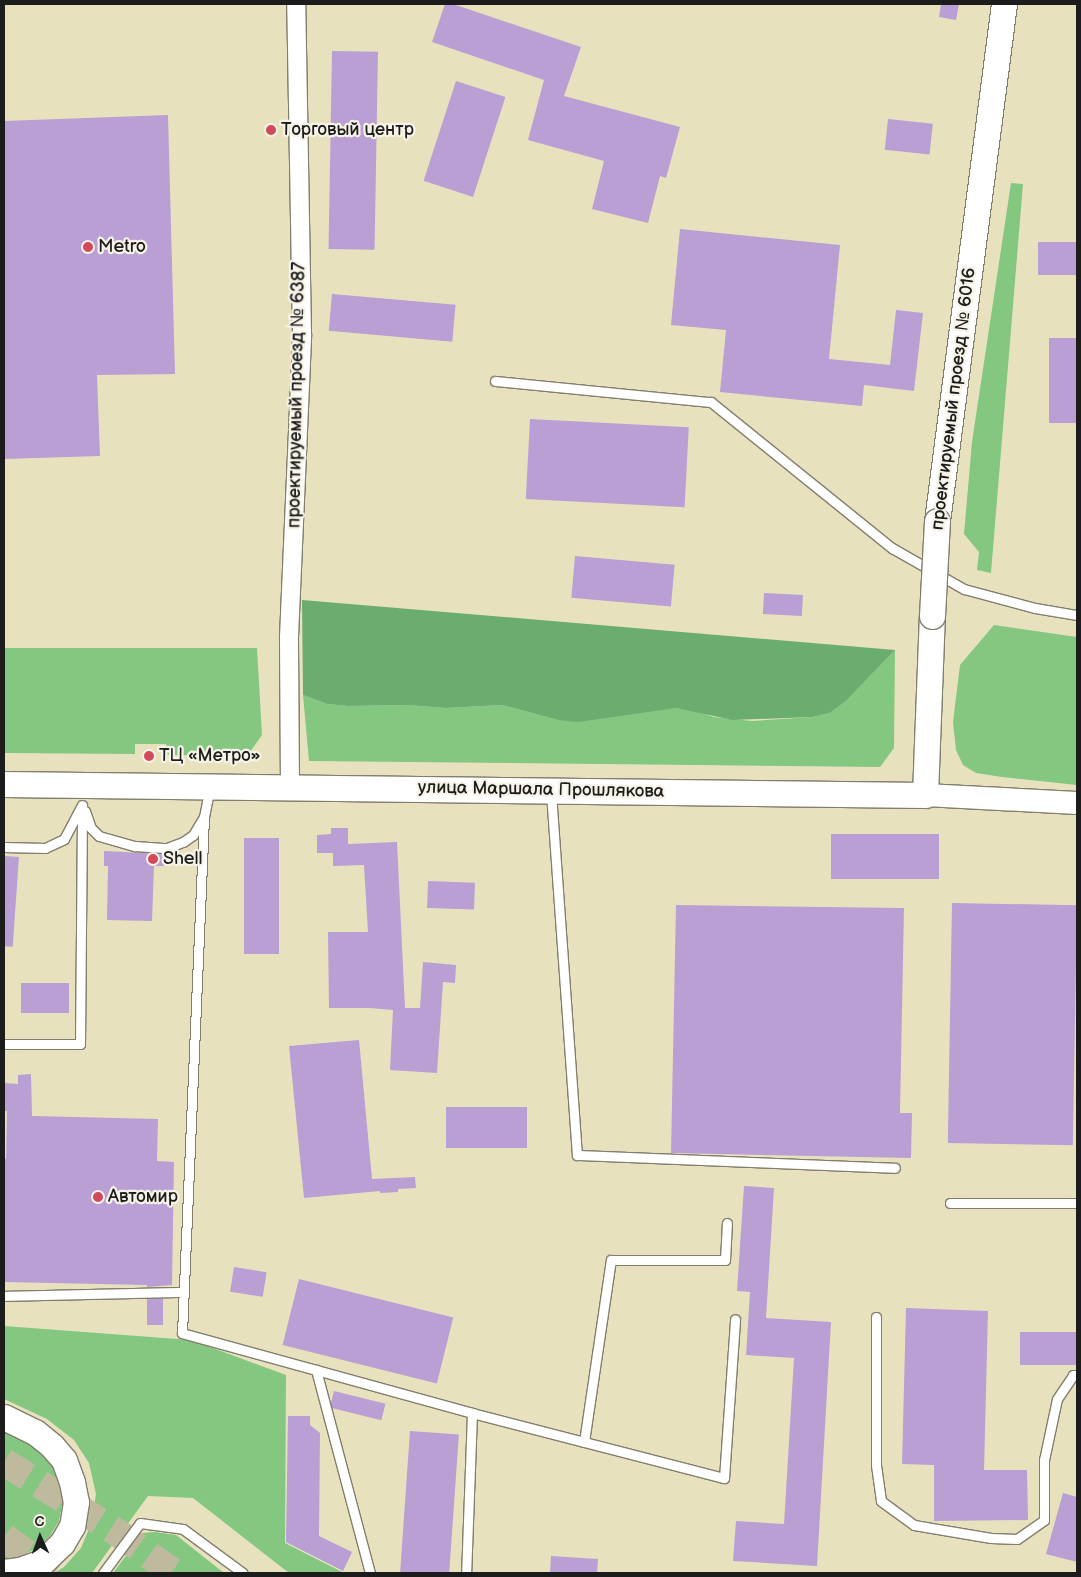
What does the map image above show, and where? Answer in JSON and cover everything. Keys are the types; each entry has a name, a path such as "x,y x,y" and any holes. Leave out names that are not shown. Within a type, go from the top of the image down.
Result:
{"main road":[{"name":"проектируемый проезд № 6016","path":"925,795 937,522 1004,4"},
{"name":"улица Маршала Прошлякова","path":"4,784 82,795 210,785 925,795"},
{"path":"4,1417 35,1432 64,1460 72,1482 76,1502 72,1526 62,1543 42,1562 20,1570 4,1572"}],"street":[{"name":"проектируемый проезд № 6387","path":"290,786 289,637 302,334 296,4"},
{"name":"улица Маршала Прошлякова","path":"925,795 1077,803"}],"lane":[{"path":"495,381 711,402 892,548 964,590 1035,608 1077,615"},
{"path":"210,785 204,817 182,1333 472,1413 724,1478 735,1319"},
{"path":"551,790 577,1155 895,1168"},
{"path":"82,795 91,828 100,836 135,846 167,848 183,842 193,835 204,817"},
{"path":"4,847 45,848 64,839 82,795"},
{"path":"4,1044 80,1044 82,795"},
{"path":"950,1203 1077,1203"},
{"path":"584,1442 611,1260 725,1260 728,1223"},
{"path":"4,1296 184,1292"},
{"path":"876,1317 876,1465 881,1501 914,1525 992,1538 1017,1539 1044,1520 1044,1460 1057,1399 1073,1375 1077,1375"},
{"path":"316,1370 370,1573"},
{"path":"466,1573 472,1413"},
{"path":"104,1573 140,1523 183,1529 242,1573"}],"green space":[{"path":"1011,183 1023,184 991,573 977,570 979,552 964,534 972,442"},
{"path":"302,600 895,650 846,701 830,713 812,717 733,720 676,708 578,722 558,720 502,705 446,708 407,705 348,706 327,704 303,695"},
{"path":"994,625 1077,637 1077,785 976,773 963,765 956,750 953,722 960,665"},
{"path":"4,648 257,648 262,735 247,756 166,755 166,744 135,744 135,754 4,753"},
{"path":"895,650 894,748 880,767 309,761 303,695 327,704 348,706 407,705 446,708 502,705 558,720 676,708 696,711 714,717 752,721 812,717 830,713 846,701"},
{"path":"4,1326 191,1340 286,1375 285,1543 344,1573 289,1573 193,1498 148,1496 92,1573 54,1573 64,1567 81,1548 91,1524 96,1494 89,1463 74,1440 47,1419 4,1399"},
{"path":"4,1426 31,1440 52,1463 62,1483 63,1500 59,1521 50,1536 36,1549 17,1557 4,1559"},
{"path":"155,1532 176,1535 224,1573 113,1573 143,1533"}],"building":[{"path":"445,4 453,4 581,47 564,96 680,127 666,178 660,176 648,223 592,209 604,161 528,140 544,80 432,42"},
{"path":"941,4 959,4 956,20 939,17"},
{"path":"332,51 378,52 375,250 329,249"},
{"path":"456,81 505,97 473,197 424,181"},
{"name":"Metro","path":"168,115 175,374 97,375 100,456 4,459 4,121"},
{"path":"888,119 933,124 930,155 885,150"},
{"path":"680,229 840,245 829,359 890,365 896,310 923,313 914,391 864,385 862,406 720,392 726,330 671,325"},
{"path":"1038,242 1077,242 1077,275 1038,275"},
{"path":"332,294 456,305 452,342 329,331"},
{"path":"1049,338 1077,338 1077,423 1049,423"},
{"path":"530,419 689,427 685,507 526,499"},
{"path":"575,556 675,565 671,607 571,598"},
{"path":"764,593 803,595 802,616 763,614"},
{"path":"331,828 348,828 348,844 397,842 405,1008 420,1008 423,962 456,965 455,983 443,982 437,1073 390,1070 393,1010 329,1008 328,932 368,932 364,865 333,866 333,853 317,853 317,835 331,834"},
{"path":"831,834 939,834 939,879 831,879"},
{"path":"244,838 279,838 279,954 244,954"},
{"path":"104,851 164,854 164,866 154,866 152,921 107,920 108,866 104,866"},
{"path":"4,856 19,857 13,947 4,946"},
{"path":"428,881 475,883 474,910 427,908"},
{"path":"952,903 1077,905 1073,1145 948,1143"},
{"path":"676,905 904,908 900,1113 912,1113 911,1158 671,1153"},
{"path":"21,983 69,983 69,1013 21,1013"},
{"path":"359,1040 372,1179 415,1177 416,1188 398,1189 398,1192 380,1193 380,1191 304,1198 289,1046"},
{"path":"31,1074 32,1116 158,1119 157,1161 174,1162 172,1285 147,1287 147,1285 4,1282 4,1158 6,1159 7,1111 4,1111 4,1083 18,1084 18,1075"},
{"path":"446,1107 527,1107 527,1148 446,1148"},
{"path":"744,1186 774,1188 766,1318 831,1322 817,1566 733,1561 736,1521 784,1524 794,1358 746,1355 750,1292 737,1291"},
{"path":"234,1267 267,1272 263,1297 230,1292"},
{"path":"299,1279 453,1317 437,1383 283,1345"},
{"path":"147,1299 163,1299 163,1325 147,1325"},
{"path":"906,1308 988,1311 984,1470 1027,1470 1028,1520 934,1521 934,1465 902,1464"},
{"path":"1020,1332 1077,1332 1077,1365 1020,1365"},
{"path":"334,1391 385,1404 381,1420 330,1407"},
{"path":"288,1416 310,1416 310,1425 320,1433 319,1536 352,1552 343,1571 286,1542"},
{"path":"410,1431 459,1434 449,1573 400,1573"},
{"path":"1063,1493 1077,1497 1077,1562 1046,1554"},
{"path":"551,1556 598,1559 597,1573 550,1573"}],"tunnel":[{"path":"4,1462 115,1531 174,1573"},
{"path":"4,1537 54,1573"}],"place":[{"name":"Торговый центр","path":"271,130"},
{"name":"Metro","path":"88,247"},
{"name":"ТЦ «Метро»","path":"149,756"},
{"name":"Shell","path":"153,859"},
{"name":"Автомир","path":"98,1197"}]}
